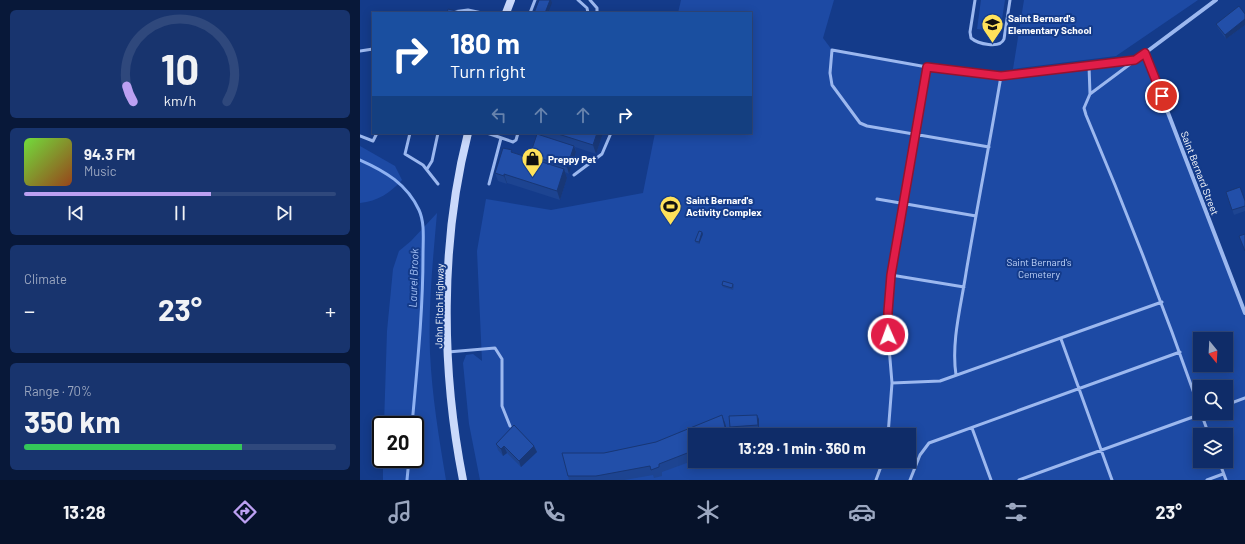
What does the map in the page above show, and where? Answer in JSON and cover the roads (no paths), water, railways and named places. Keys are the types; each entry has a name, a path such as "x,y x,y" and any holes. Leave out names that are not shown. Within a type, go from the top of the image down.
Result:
{"main road":[{"path":"506,12 511,0"},
{"name":"John Fitch Highway","path":"463,480 456,444 448,352 448,273 454,203 466,134"}],"street":[{"path":"1145,53 1216,0"},
{"name":"Saint Bernard Street","path":"1145,53 1245,313"}],"lane":[{"path":"530,12 535,0"},
{"path":"578,0 588,8 588,12"},
{"path":"590,0 597,8 597,12"},
{"path":"975,0 970,32 971,38 977,42 996,45 1004,39 1010,0"},
{"path":"453,12 468,10 477,12"},
{"path":"360,51 372,49"},
{"path":"989,147 867,126 860,123 832,85 830,73 832,50 927,67 1001,76 1135,60"},
{"path":"1090,94 1145,53"},
{"path":"1089,66 1090,94 1084,108 1086,115 1162,302 1193,390"},
{"path":"889,428 892,383 887,323 891,275 927,67"},
{"path":"956,375 954,364 956,339 1001,76"},
{"path":"360,136 373,141 376,134"},
{"path":"410,134 405,154 427,169 438,184"},
{"path":"427,169 432,161 438,134"},
{"path":"490,134 514,142 518,134"},
{"path":"574,176 602,154 611,134"},
{"path":"489,184 501,138"},
{"path":"877,199 976,216"},
{"path":"891,275 964,287"},
{"path":"892,383 909,381 931,382 956,375 1061,340 1162,302"},
{"path":"1061,340 1112,480"},
{"path":"448,352 495,348 499,352 502,359 502,406 510,426"},
{"path":"910,480 923,448 930,443 1180,352"},
{"path":"1233,402 1245,398"},
{"path":"1019,480 1193,416"},
{"path":"972,428 991,480"},
{"path":"876,480 880,468"},
{"path":"1221,468 1226,480"},
{"path":"1207,480 1223,474"}],"waterway":[{"name":"Laurel Brook","path":"360,160 378,169 402,186 414,201 421,215 423,226 422,298 413,416"},
{"name":"Laurel Brook","path":"407,480 408,468"}],"place":[{"name":"Saint Bernard's Elementary School","path":"993,44"},
{"name":"Preppy Pet","path":"533,178"},
{"name":"Saint Bernard's Activity Complex","path":"670,226"}],"park label":[{"name":"Saint Bernard's Cemetery","path":"1039,268"}]}
